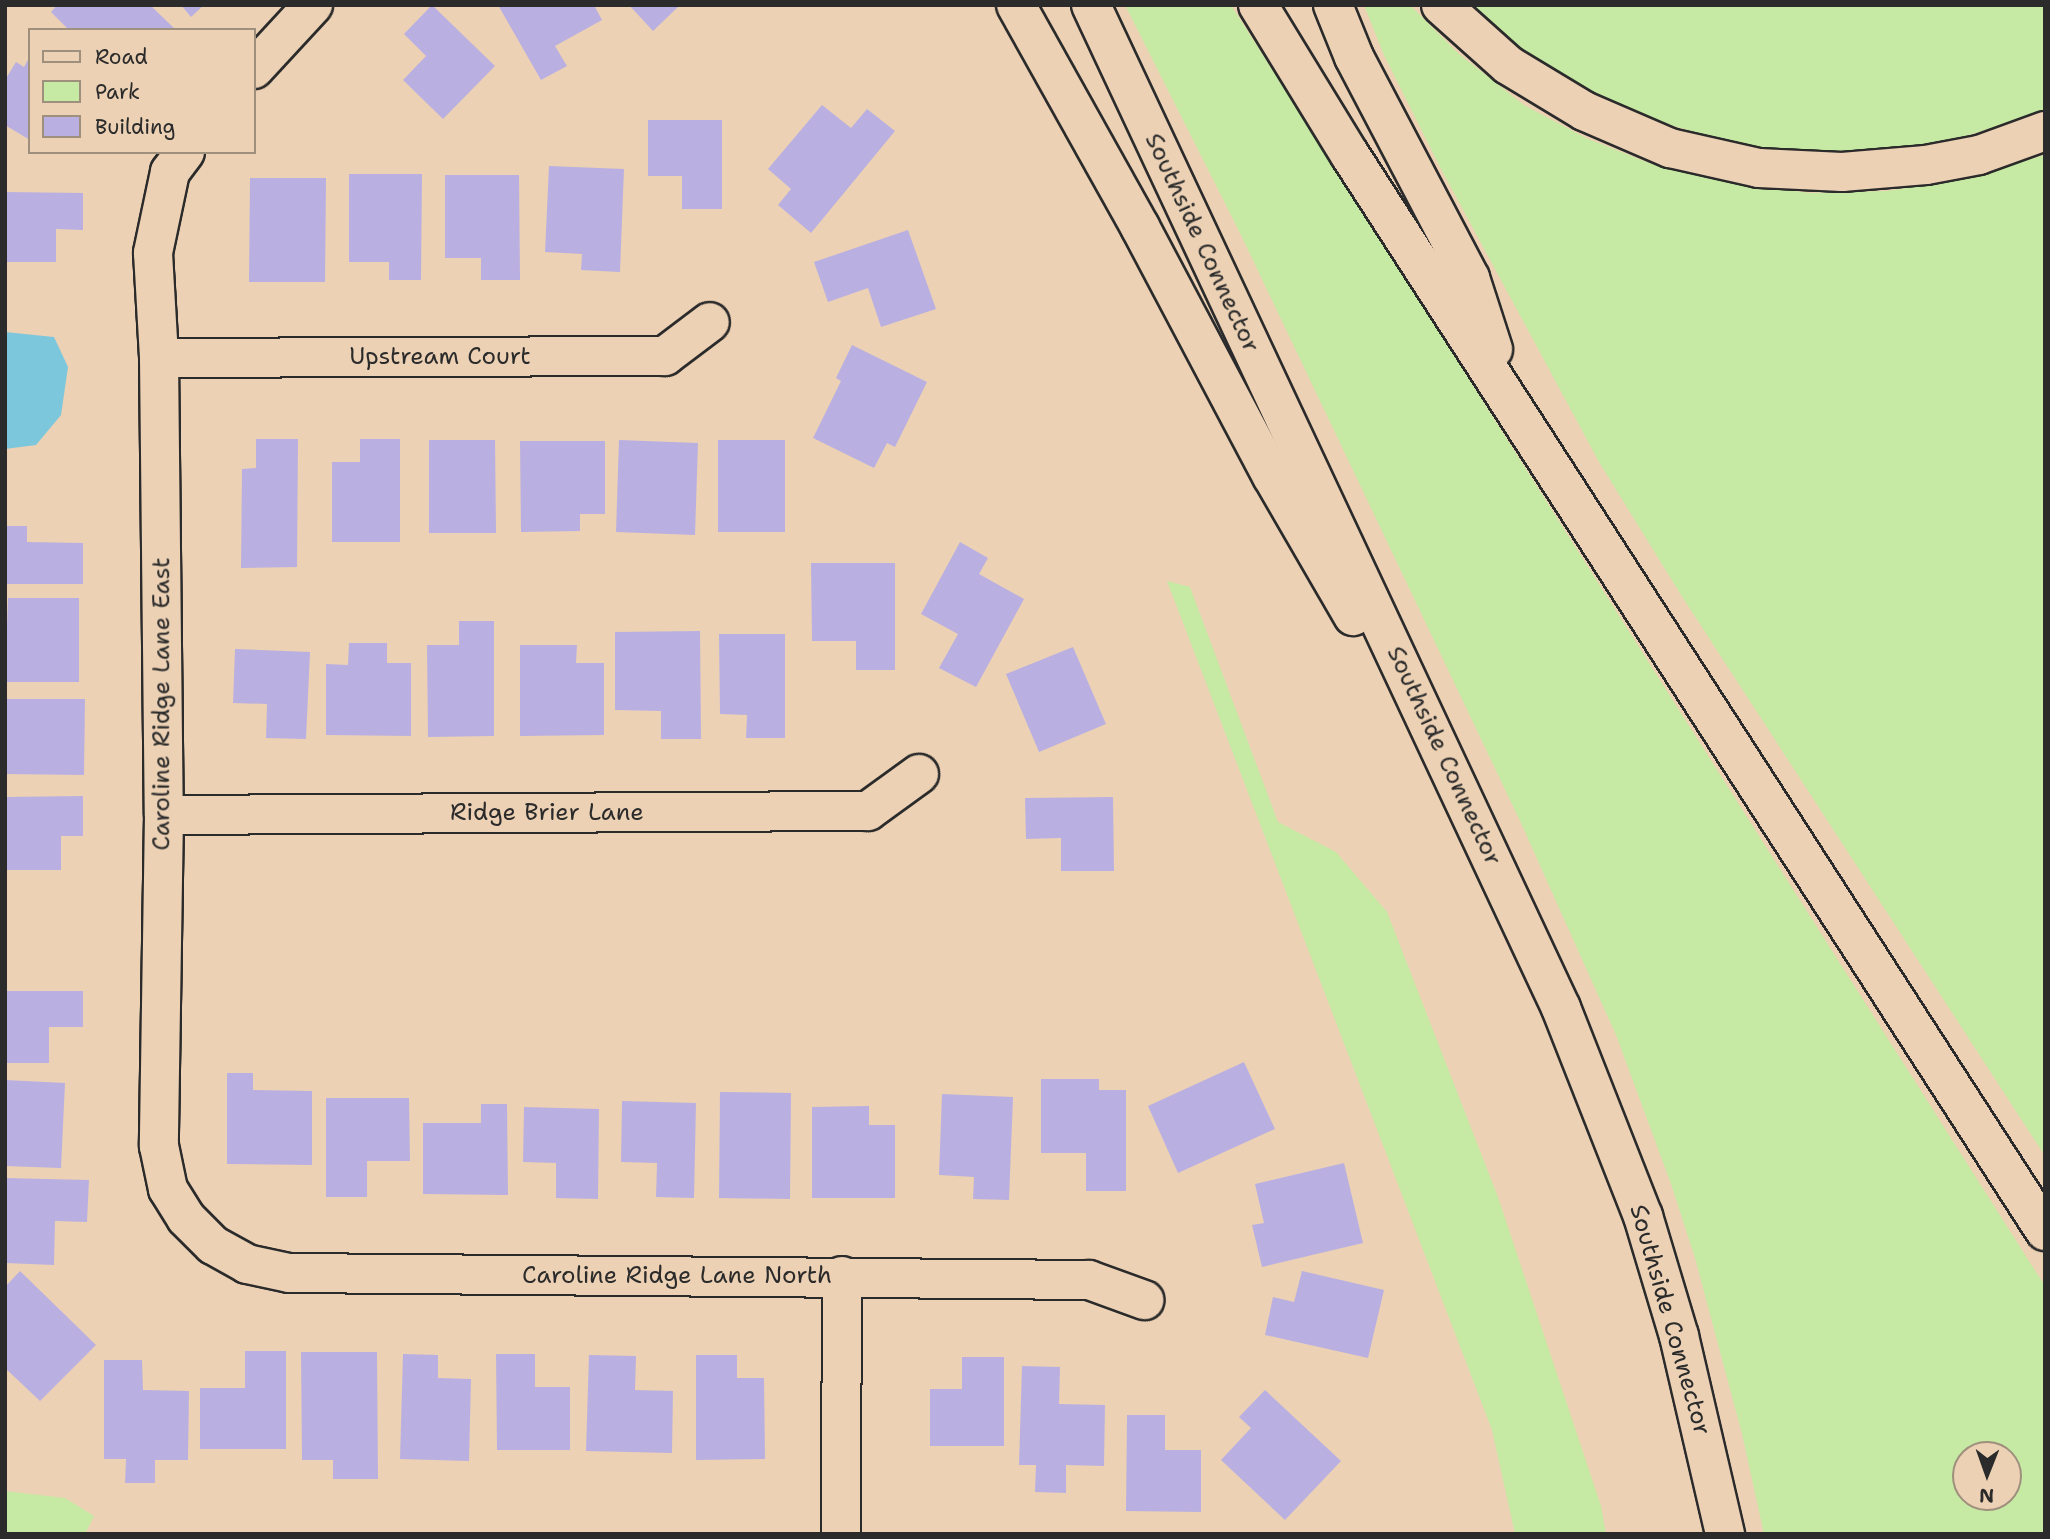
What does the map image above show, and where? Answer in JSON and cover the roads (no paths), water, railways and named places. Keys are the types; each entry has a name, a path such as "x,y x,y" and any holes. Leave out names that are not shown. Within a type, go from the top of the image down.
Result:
{"main road":[{"path":"256,67 313,5"},
{"path":"1016,5 1140,226 1272,476 1486,846"},
{"name":"Southside Connector","path":"1091,5 1561,1008 1643,1216 1679,1336 1725,1534"},
{"path":"1258,5 1350,155 2045,1231"},
{"path":"1333,5 1354,57 1470,278 1509,398"},
{"path":"1441,5 1508,65 1584,111 1670,148 1759,168 1842,172 1926,165 1979,155 2045,131"},
{"name":"Caroline Ridge Lane East","path":"184,154 170,172 153,253 159,358 164,815 159,1146 168,1189 186,1218 213,1245"},
{"name":"Upstream Court","path":"159,358 665,356 710,322"},
{"name":"Ridge Brier Lane","path":"164,815 868,811 919,774"},
{"name":"Caroline Ridge Lane North","path":"213,1245 247,1264 289,1273 565,1278 842,1276 1089,1280 1144,1300"},
{"path":"841,1534 842,1276"}],"water":[{"path":"5,332 54,337 68,367 61,415 36,445 5,449"}]}
